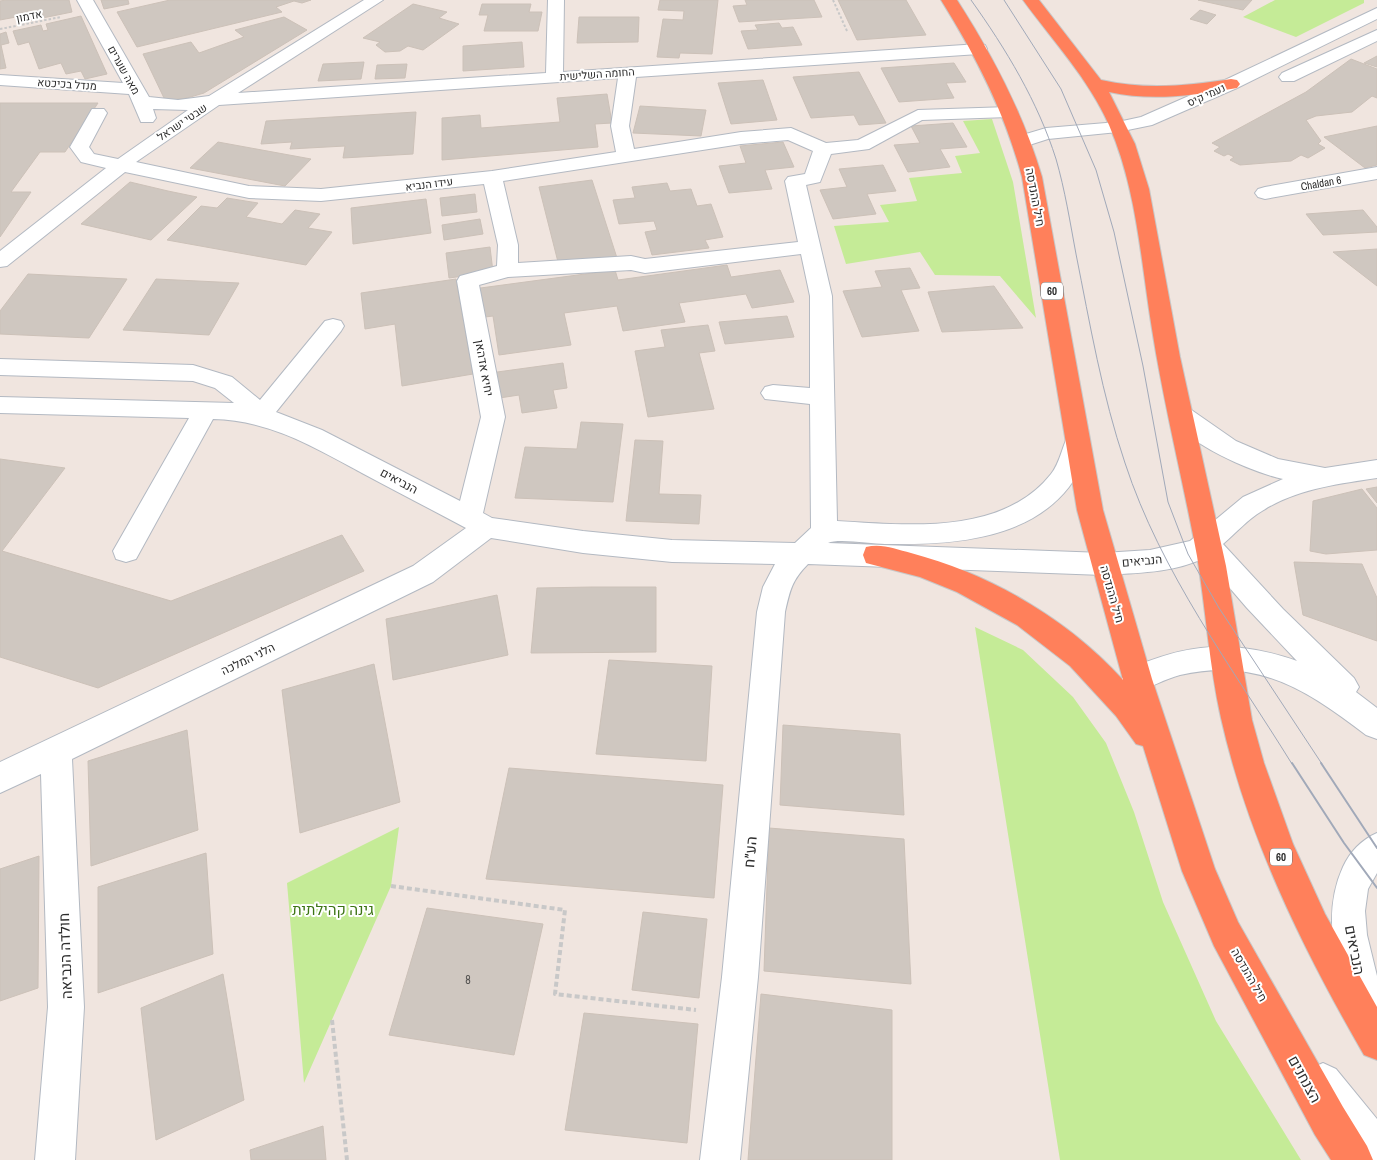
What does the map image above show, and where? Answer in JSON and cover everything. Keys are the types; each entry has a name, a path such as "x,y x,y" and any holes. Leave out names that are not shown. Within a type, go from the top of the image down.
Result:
{"highway":[{"name":"חיל ההנדסה","path":"948,0 979,49 1023,141 1032,176 1077,442 1103,564 1137,680 1200,871 1226,934 1260,996"},
{"name":"60","path":"1031,0 1094,84 1129,137 1180,415 1208,544 1225,657 1248,762 1271,833 1299,900 1338,976 1377,1042"},
{"path":"1094,84 1136,93 1162,94 1231,84"},
{"path":"876,554 934,571 982,592 1036,622 1079,654 1114,689 1163,759"},
{"name":"הצנחנים","path":"1260,996 1328,1121 1353,1160"}],"street":[{"name":"שבטי ישראל","path":"0,262 139,151 215,100 375,0"},
{"path":"554,77 556,0"},
{"name":"מאה שערים","path":"88,5 138,95 175,106 194,106 215,100"},
{"name":"נעמי קיס","path":"1023,141 1062,132 1129,137 1146,121 1231,84 1377,13"},
{"path":"1269,86 1377,36"},
{"name":"החומה השלישית","path":"215,100 979,49"},
{"path":"626,157 620,126 628,72"},
{"name":"מנדל בכיכטא","path":"0,80 138,95"},
{"path":"138,95 148,123 147,132 139,151"},
{"path":"813,542 823,397 821,296 796,181 812,178 823,149 862,145 918,115 1009,112"},
{"name":"עידו הנביא","path":"98,113 79,147 88,158 249,192 286,195 355,192 492,177 737,140 791,134 823,149"},
{"name":"Chaldan 6","path":"1265,193 1377,173"},
{"path":"492,177 508,245 507,270 631,263 645,266 810,247"},
{"name":"יחיא אדהאן","path":"478,522 493,417 468,281 507,270"},
{"path":"0,366 193,373 212,376 234,388 260,416 333,326"},
{"path":"773,393 823,397"},
{"name":"הנביאים","path":"0,406 233,411 260,416 288,424 313,436 478,522 583,542 672,551 944,533 979,527 1006,519 1040,501 1060,481 1077,442"},
{"path":"126,551 206,410"},
{"path":"1180,415 1217,443 1248,459 1272,468 1303,474 1335,475 1377,469"},
{"name":"הנביאים","path":"813,542 876,554 1103,564 1166,559 1188,554 1208,544 1252,504 1287,487 1335,475"},
{"name":"הלני המלכה","path":"0,778 423,574 478,522"},
{"name":"הע״ח","path":"720,1160 736,1015 771,612 778,587 786,569 813,542"},
{"path":"1208,544 1285,631 1377,716"},
{"path":"1137,680 1174,663 1225,657 1260,662 1311,680 1377,725"},
{"name":"חולדה הנביאה","path":"55,1160 66,1007 56,752"},
{"name":"הנביאים","path":"1377,849 1366,857 1351,880 1348,929 1356,966 1377,1028"},
{"name":"חיל ההנדסה","path":"1260,996 1332,1095 1377,1150"}],"path":[{"path":"833,0 860,57"},
{"name":"אדמון","path":"0,29 88,5"},
{"path":"391,886 565,910 555,994 736,1015"},
{"path":"332,1020 347,1160"}],"green space":[{"path":"1275,0 1364,0 1364,3 1296,37 1243,17"},
{"path":"992,119 1013,182 1036,318 1000,276 935,275 920,252 846,264 834,226 889,222 880,205 917,201 909,178 962,173 955,156 980,153 963,121"},
{"path":"975,627 1023,650 1073,697 1106,743 1134,812 1163,902 1216,1021 1301,1160 1060,1160"},
{"name":"גינה קהילתית","path":"399,827 391,886 304,1083 287,883"}],"building":[{"path":"69,0 72,12 18,23 16,17 0,20 0,1"},
{"path":"101,0 128,0 129,4 104,9"},
{"path":"170,0 311,0 302,3 294,1 276,7 282,12 137,47 117,12"},
{"path":"660,0 718,0 712,54 680,53 679,58 657,57 663,19 683,20 684,11 658,10"},
{"path":"745,0 814,0 822,17 739,22 733,6 747,5"},
{"path":"838,0 906,0 926,35 857,40"},
{"path":"1198,0 1252,0 1243,10"},
{"path":"413,4 447,12 439,18 459,24 423,50 408,46 400,51 385,52 376,45 380,42 363,38"},
{"path":"482,4 531,4 529,12 542,12 538,31 484,31 488,15 479,15"},
{"path":"1200,10 1216,15 1207,24 1190,19"},
{"path":"81,16 107,74 85,79 81,71 66,74 61,63 39,69 29,42 18,45 13,31 41,25 43,31 48,30 46,24"},
{"path":"284,17 307,30 204,93 187,98 173,100 164,98 143,54 191,42 199,53 244,37 235,30"},
{"path":"579,17 639,17 638,42 577,43"},
{"path":"779,23 782,28 793,27 802,45 748,49 741,31 758,30 755,25"},
{"path":"6,32 9,43 1,45 6,68 0,69 0,34"},
{"path":"522,42 524,67 463,71 463,46"},
{"path":"1377,56 1377,67 1364,63"},
{"path":"1351,59 1377,69 1377,98 1372,96 1352,112 1316,116 1306,120 1321,141 1318,144 1325,148 1308,158 1301,155 1291,161 1240,165 1230,160 1234,157 1228,154 1224,156 1214,151 1220,147 1212,143 1306,92"},
{"path":"364,62 361,79 318,81 323,64"},
{"path":"954,63 966,82 946,83 954,98 899,102 881,68"},
{"path":"407,64 405,78 375,79 377,65"},
{"path":"859,72 886,123 859,125 854,115 811,118 793,77"},
{"path":"763,80 777,120 731,124 718,83"},
{"path":"607,94 612,123 595,124 598,147 442,160 442,118 480,115 481,128 560,122 557,98"},
{"path":"0,103 98,103 65,152 40,152 11,192 31,192 0,237"},
{"path":"640,106 706,110 701,136 633,133"},
{"path":"416,112 413,154 343,158 345,146 290,149 292,142 261,144 266,121"},
{"path":"953,123 967,147 940,149 950,167 908,172 894,145 920,143 911,126"},
{"path":"1377,126 1377,165 1365,168 1324,137"},
{"path":"218,142 311,159 285,186 190,168"},
{"path":"783,142 794,167 765,170 772,189 729,193 719,166 746,163 740,146"},
{"path":"883,165 896,191 867,194 876,214 833,219 820,190 847,187 839,169"},
{"path":"592,180 617,258 559,266 539,187"},
{"path":"130,182 197,197 151,240 81,224"},
{"path":"667,183 670,191 691,189 697,206 711,204 723,237 705,240 709,248 652,255 645,232 657,230 654,221 619,224 613,200 635,198 632,187"},
{"path":"475,194 477,212 442,216 440,198"},
{"path":"227,198 258,203 246,217 282,224 295,210 320,214 308,228 332,232 306,265 167,240 201,206 217,208"},
{"path":"426,199 431,233 353,244 351,208"},
{"path":"1363,210 1377,227 1377,232 1323,235 1306,214"},
{"path":"480,219 483,234 444,240 442,225"},
{"path":"490,247 493,272 449,278 446,253"},
{"path":"1377,249 1377,286 1333,252"},
{"path":"727,265 731,277 780,270 794,302 752,308 746,294 679,303 685,322 623,331 617,306 564,313 571,345 499,355 493,316 477,318 473,289 615,270 618,280"},
{"path":"910,268 920,288 901,290 919,331 862,337 843,291 882,287 875,271"},
{"path":"28,274 127,279 89,338 0,334 0,311"},
{"path":"156,279 239,283 209,335 123,330"},
{"path":"456,279 473,374 402,386 395,324 365,329 361,293"},
{"path":"994,286 1023,328 942,332 928,292"},
{"path":"787,316 794,337 725,344 719,322"},
{"path":"708,325 715,351 699,353 714,409 648,417 635,351 665,347 661,330"},
{"path":"563,363 567,388 553,390 557,408 522,413 519,395 493,399 490,373"},
{"path":"581,422 623,424 613,502 515,498 525,447 577,449"},
{"path":"635,440 663,441 659,494 701,495 699,524 626,521"},
{"path":"0,459 65,468 2,551 171,601 342,535 364,571 98,688 0,657"},
{"path":"1377,487 1377,503 1366,489"},
{"path":"1362,489 1377,508 1377,550 1326,554 1310,551 1313,501"},
{"path":"1294,562 1362,564 1377,598 1377,641 1303,615"},
{"path":"656,587 656,652 531,653 537,588"},
{"path":"497,595 508,655 393,680 386,619"},
{"path":"609,660 712,666 706,761 596,754"},
{"path":"374,664 400,802 300,833 282,690"},
{"path":"783,725 900,734 904,815 780,805"},
{"path":"187,730 198,830 91,866 88,761"},
{"path":"509,768 723,785 714,898 486,879"},
{"path":"769,828 904,839 911,984 764,971"},
{"path":"206,853 213,954 98,993 98,887"},
{"path":"39,856 38,988 0,1001 0,869"},
{"path":"427,908 543,924 514,1055 389,1035"},
{"path":"643,912 707,919 699,998 632,990"},
{"path":"223,974 244,1100 156,1140 141,1008"},
{"path":"761,994 892,1010 892,1160 748,1160"},
{"path":"584,1013 698,1024 687,1143 565,1130"},
{"path":"323,1126 326,1160 251,1160 250,1150"}],"tram line":[{"path":"971,0 1020,76 1049,138 1065,194 1103,385 1125,463 1140,504 1178,581 1222,655 1292,764"},
{"path":"1004,0 1061,89 1096,170 1114,232 1143,366 1168,502 1188,554 1219,608 1322,764"},
{"path":"1292,763 1344,843 1377,888"},
{"path":"1321,763 1377,848"}]}
